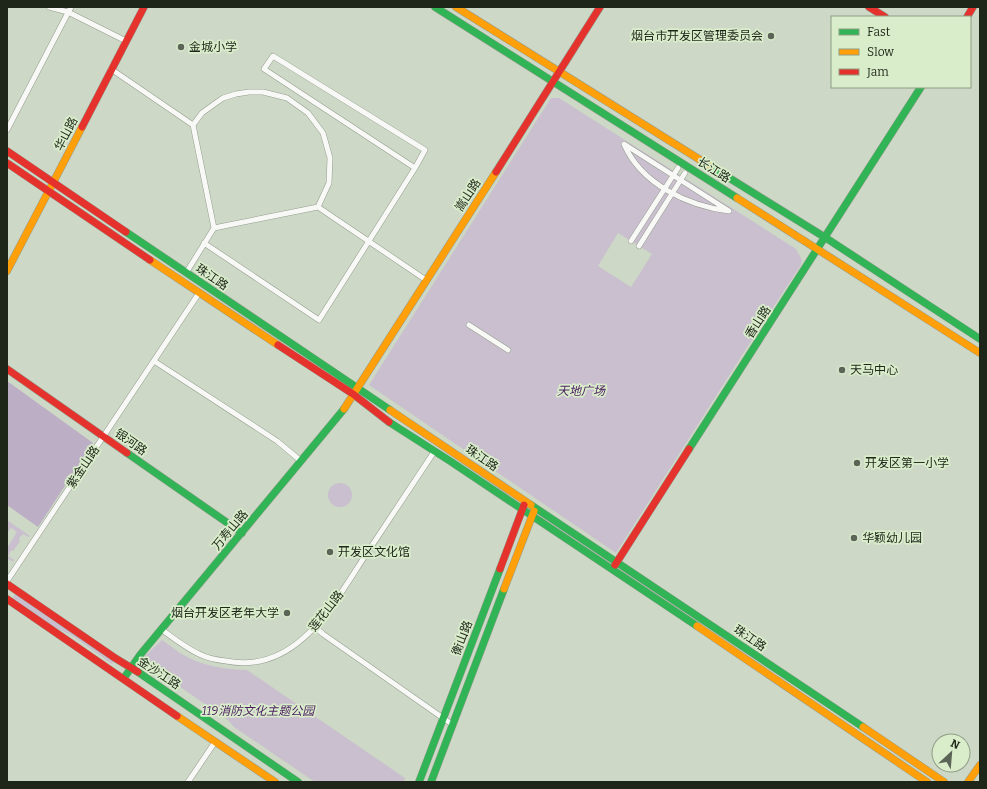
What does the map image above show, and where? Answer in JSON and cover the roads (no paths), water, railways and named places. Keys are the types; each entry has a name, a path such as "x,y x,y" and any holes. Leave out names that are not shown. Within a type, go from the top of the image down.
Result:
{"main road":[{"name":"华山路","path":"7,271 144,7"},
{"name":"长江路","path":"435,7 818,249 980,354"},
{"name":"长江路","path":"456,7 826,238 980,339"},
{"name":"嵩山路","path":"353,394 600,7"},
{"path":"869,7 883,16"},
{"path":"968,16 973,7"},
{"name":"香山路","path":"613,568 921,88"},
{"name":"珠江路","path":"7,151 186,273 944,782"},
{"path":"7,163 199,293 353,394 365,405 434,452 613,568 926,782"},
{"name":"银河路","path":"7,369 242,533"},
{"name":"万寿山路","path":"124,678 130,668 161,629 345,408 353,394"},
{"name":"衡山路","path":"420,782 526,501"},
{"name":"衡山路","path":"431,782 536,508"},
{"name":"金沙江路","path":"7,582 130,668 152,681 298,782"},
{"name":"金沙江路","path":"7,599 275,782"},
{"path":"968,782 980,765"}],"street":[{"path":"49,7 68,12 126,41"},
{"path":"7,130 71,7"},
{"path":"204,243 319,320 369,242 415,168 426,150 273,56 264,69 415,168"},
{"path":"111,69 194,125"},
{"path":"186,273 214,228 194,125 202,113 223,98 249,92 263,92 287,98 308,113 323,133 330,158 328,183 318,207"},
{"path":"624,144 728,211 715,209 672,194 644,172 627,152 624,144"},
{"path":"631,241 678,168"},
{"path":"639,246 685,173"},
{"path":"214,228 318,207 426,280"},
{"name":"紫金山路","path":"7,582 199,293"},
{"path":"469,325 508,350"},
{"path":"154,361 277,441 301,461"},
{"name":"莲花山路","path":"161,629 200,654 218,660 242,664 265,660 288,651 310,633 345,587 434,452"},
{"path":"315,627 453,725"},
{"path":"188,782 215,742"}],"place":[{"name":"烟台市开发区管理委员会","path":"771,36"},
{"name":"金城小学","path":"181,47"},
{"name":"天马中心","path":"842,370"},
{"name":"开发区第一小学","path":"857,463"},
{"name":"华颖幼儿园","path":"854,538"},
{"name":"开发区文化馆","path":"330,552"},
{"name":"烟台开发区老年大学","path":"287,613"}],"park label":[{"name":"天地广场","path":"581,391"},
{"name":"119消防文化主题公园","path":"258,711"}]}
